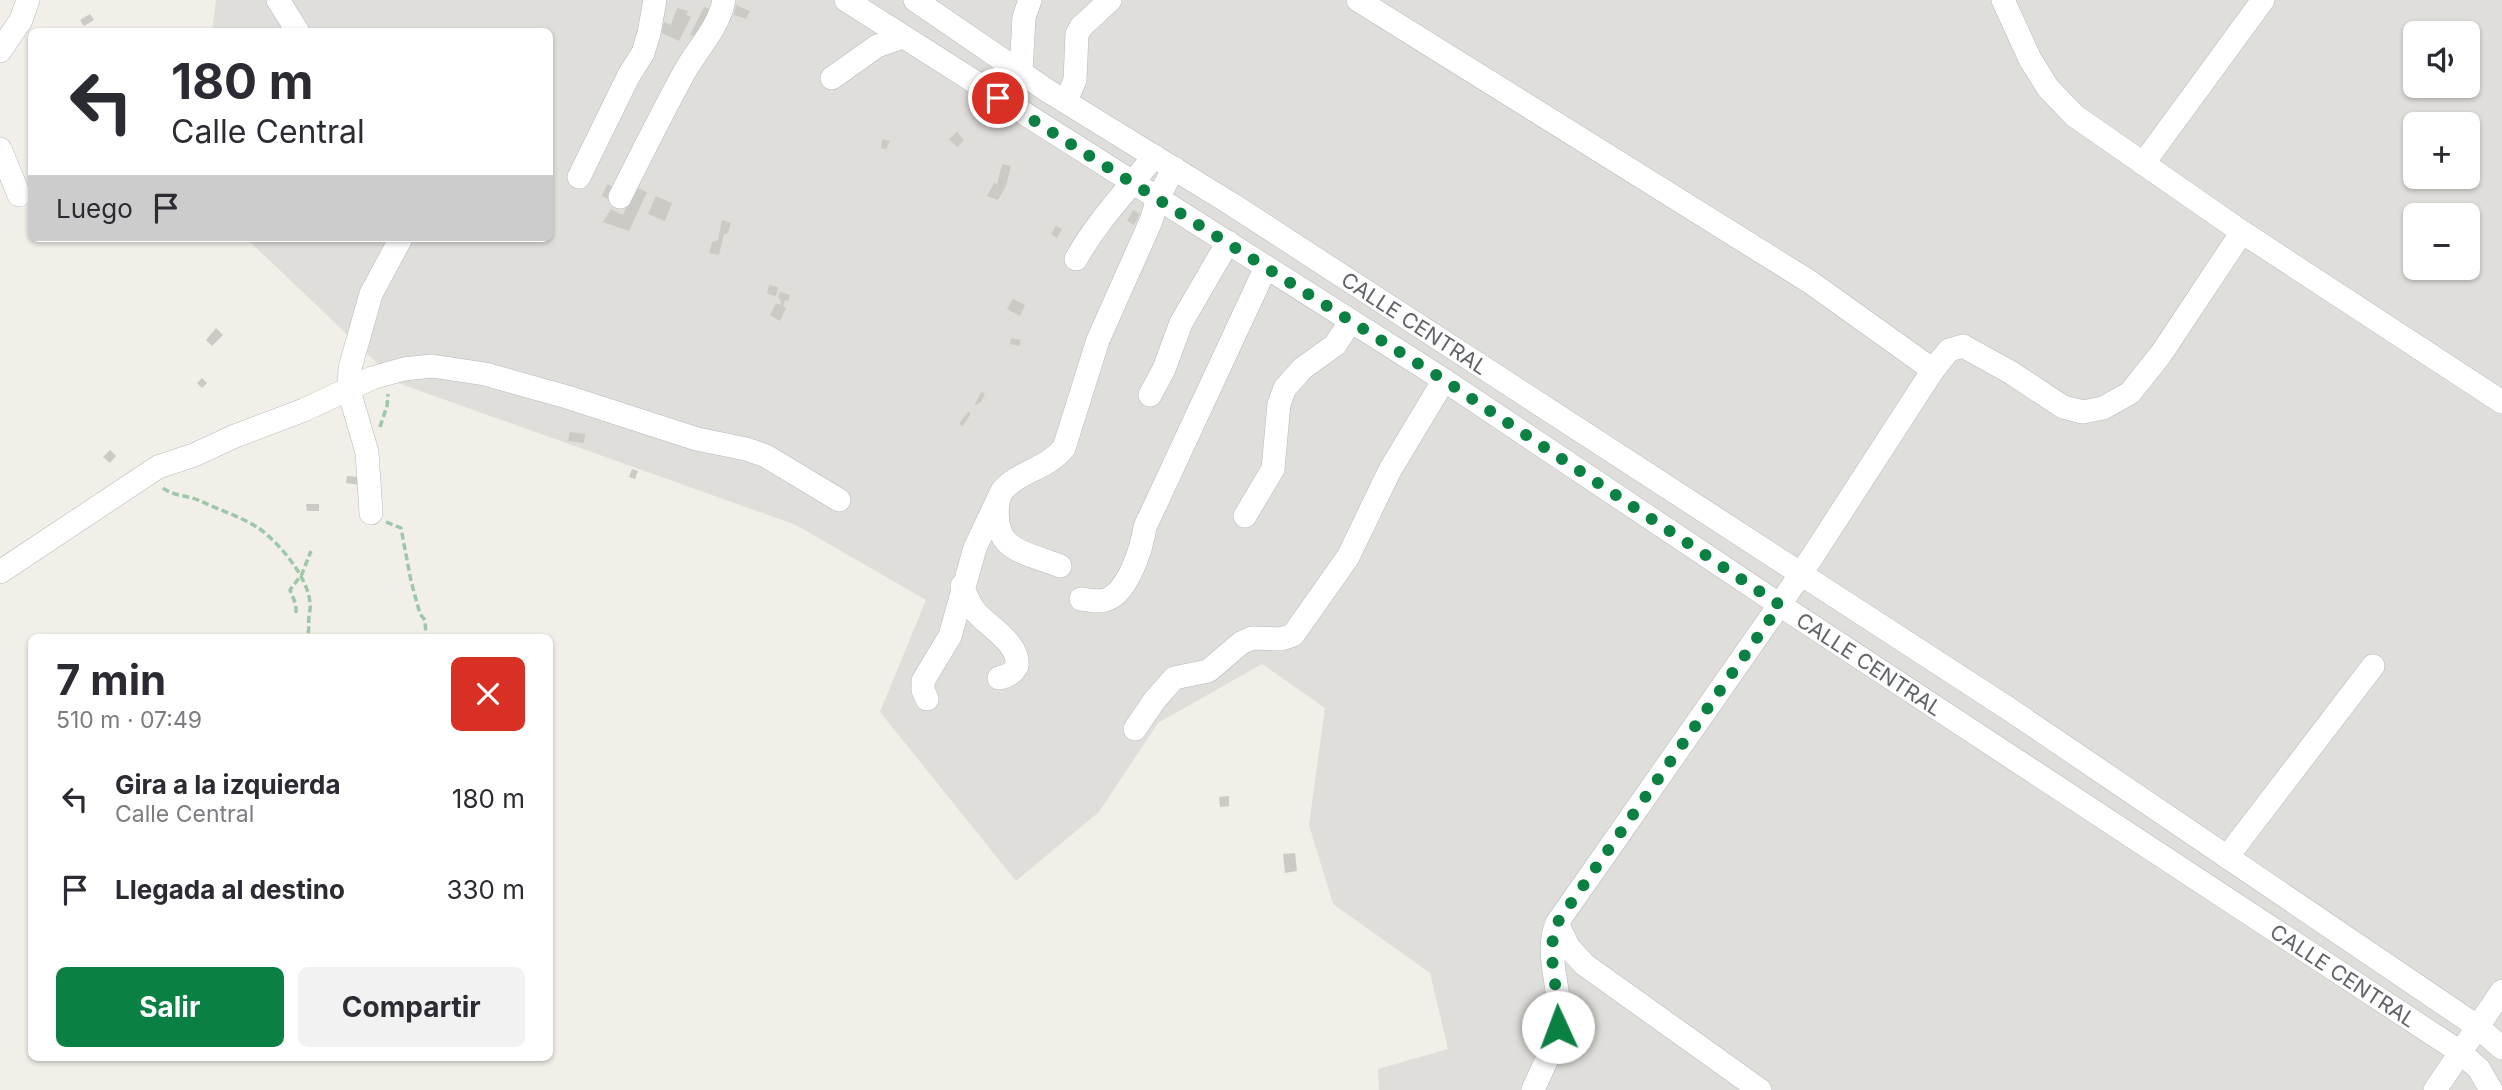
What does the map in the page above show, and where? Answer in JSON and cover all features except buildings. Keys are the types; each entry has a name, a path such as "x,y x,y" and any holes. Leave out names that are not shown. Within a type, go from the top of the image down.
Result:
{"street":[{"path":"0,51 21,20 27,0"},
{"path":"278,0 296,28"},
{"path":"579,177 629,75 643,53 655,0"},
{"path":"620,197 686,69 717,22 724,0"},
{"name":"CALLE CENTRAL","path":"846,0 1444,380 1780,605 2460,1052 2494,1087"},
{"name":"CALLE CENTRAL","path":"915,0 1021,72 1174,168 2009,709 2478,1027 2502,1048"},
{"path":"1021,72 1024,17 1030,0"},
{"path":"1066,101 1075,80 1077,34 1110,0"},
{"path":"1358,0 1810,282 1933,370"},
{"path":"2003,0 2030,59 2048,88 2076,116 2242,232 2502,402"},
{"path":"2143,164 2263,0"},
{"path":"832,78 877,46 903,37"},
{"path":"0,149 17,196"},
{"path":"1076,259 1102,218 1154,156"},
{"path":"927,699 923,681 950,636 962,586 975,548 1009,483 1056,458 1064,448 1098,340 1151,221 1158,198 1174,168"},
{"path":"1533,1090 1558,1027 1559,1013 1550,948 1557,923 1780,605 1949,349 1963,346 2010,372 2063,407 2083,412 2102,408 2130,393 2161,354 2242,232"},
{"path":"376,517 367,452 349,391 350,368 371,294 399,242"},
{"path":"1150,395 1164,369 1181,323 1228,242"},
{"path":"1081,599 1106,600 1122,587 1140,549 1145,527 1266,267"},
{"path":"1245,516 1273,469 1279,404 1286,388 1303,368 1335,345 1351,321"},
{"path":"0,572 158,467 194,455 349,391 372,378 404,369 432,366 485,374 697,439 746,449 766,456 839,500"},
{"path":"1135,729 1174,678 1208,671 1241,643 1252,638 1281,639 1293,635 1348,556 1390,470 1444,380"},
{"path":"999,499 997,524 1008,544 1060,566"},
{"path":"962,586 976,612 1016,652 1017,666 1014,672 999,678"},
{"path":"2227,857 2373,666"},
{"path":"1557,923 1569,948 1585,965 1760,1090"},
{"path":"2435,1090 2502,991"}],"path":[{"path":"379,437 387,406 383,375"},
{"path":"158,467 164,489 254,526 271,538 294,564 300,576 311,606 307,634"},
{"path":"376,517 401,528 411,581 420,614 425,620 426,634"},
{"path":"296,613 290,590 300,576 310,551"}],"shaded area":[{"path":"216,0 2502,0 2502,1090 1379,1090 1378,1069 1448,1049 1430,973 1333,904 1309,825 1325,708 1262,664 1158,723 1099,812 1016,881 880,712 926,600 796,525 398,383 250,242 553,242 553,28 212,28"}],"route":[{"path":"998,98 1444,380 1780,605 1557,923 1550,948 1559,1013 1558,1027"}]}
